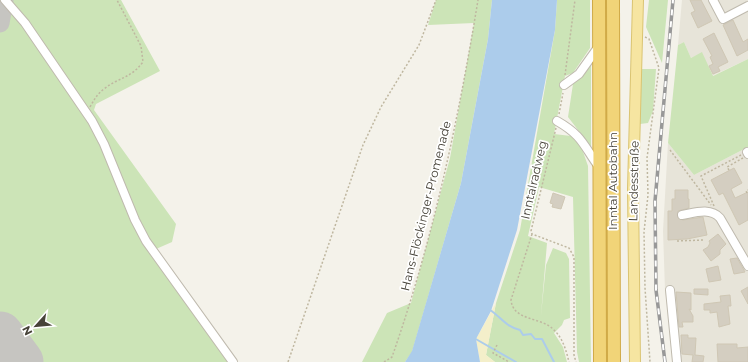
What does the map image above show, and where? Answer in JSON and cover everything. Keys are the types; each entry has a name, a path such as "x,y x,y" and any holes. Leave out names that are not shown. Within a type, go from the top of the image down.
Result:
{"highway":[{"name":"Inntal Autobahn","path":"599,0 600,362"},
{"name":"Inntal Autobahn","path":"613,0 614,362"}],"main road":[{"name":"Landesstraße","path":"635,360 633,189 638,0"}],"street":[{"path":"5,0 25,23 87,112 104,144 135,220 146,241 233,362"},
{"path":"713,0 722,19 748,6"},
{"path":"564,85 579,74 600,45"},
{"path":"557,121 576,134 584,142 600,168"},
{"path":"682,215 708,211 718,216 748,266"},
{"path":"670,290 677,362"}],"path":[{"path":"87,112 101,91 129,76 143,62 142,46 117,0"},
{"path":"288,362 363,145 381,107 422,40 436,0"},
{"name":"Hans-Flöckinger-Promenade","path":"384,362 392,357 395,350 411,304 435,216 450,158 478,0"},
{"name":"Inntalradweg","path":"575,0 564,85 531,231 532,234 568,248 574,257 574,355 576,362"},
{"path":"637,35 649,39 659,68 647,158 648,195 644,232 645,288 650,362"},
{"path":"670,150 718,216"},
{"path":"718,216 701,176 723,164 748,154"},
{"path":"727,167 748,154"},
{"path":"723,164 725,168 727,167 729,170"},
{"path":"747,193 746,191 748,190"},
{"path":"532,234 511,300 512,306 516,312 528,319 552,328 566,348 569,362"},
{"path":"677,241 703,240"},
{"path":"497,345 493,353 508,362"}],"shaded area":[{"path":"682,0 748,0 748,59 712,76 702,53 691,58 684,42 678,45"},
{"path":"668,143 694,175 748,147 748,362 675,362 665,290 663,231"}],"green space":[{"path":"0,0 121,0 160,71 96,104 94,110 176,224 172,242 156,249 238,362 0,362"},
{"path":"436,0 492,0 488,39 461,183 412,352 405,362 362,362 387,313 411,303 450,158 474,23 428,25"},
{"path":"557,0 590,0 590,48 573,73 565,76 554,134 571,136 581,146 588,166 591,362 579,362 577,352 573,197 539,187 528,236 547,243 541,315 546,265 553,248 566,253 569,259 570,318 564,320 562,325 554,333 563,347 567,362 495,362 486,355 496,303 520,230 555,30"},
{"path":"649,0 668,0 662,63 646,27"},
{"path":"684,42 691,58 702,52 713,76 748,59 748,147 694,175 668,143 678,45"},
{"path":"591,61 591,151 585,139 568,117 573,84 582,76"},
{"path":"641,69 656,69 653,111 648,123 640,124"}],"sand":[{"path":"496,303 486,355 495,362 480,362 476,339"}],"water":[{"path":"492,0 557,0 555,30 517,230 491,311 476,339 480,362 405,362 412,351 461,183 488,39"}],"building":[{"path":"690,0 701,0 712,21 698,28 691,13 695,11"},
{"path":"733,20 743,42 748,39 748,50 737,56 723,25"},
{"path":"714,33 728,62 718,67 720,71 713,74 709,66 713,64 710,57 712,56 703,39"},
{"path":"734,168 742,183 731,189 735,198 748,192 748,220 739,225 723,193 719,195 711,180"},
{"path":"675,190 688,190 689,199 689,208 678,211 678,218 683,220 703,217 707,235 687,239 668,240 668,211 672,211 672,199 675,199"},
{"path":"553,193 565,197 561,209 552,207 553,204 550,203"},
{"path":"718,234 726,244 720,250 720,254 711,261 703,250 708,247 710,243 709,241"},
{"path":"737,258 745,272 734,274 730,259"},
{"path":"718,266 721,280 709,282 706,269"},
{"path":"748,287 748,304 741,291"},
{"path":"694,289 708,289 708,295 694,294"},
{"path":"676,292 691,293 691,310 689,309 693,316 693,322 682,322 683,327 679,327"},
{"path":"730,295 731,306 728,306 730,324 719,327 717,312 710,313 710,310 704,310 704,304 721,302 720,296"},
{"path":"681,335 688,335 688,338 696,338 695,355 704,356 703,362 692,362 693,355 682,354"},
{"path":"717,344 737,344 737,348 748,347 748,362 718,362"}],"waterway":[{"path":"490,310 515,329 520,330 523,335 531,334 535,339 542,339 554,362"},
{"path":"474,338 516,362"}],"taxiway":[{"path":"0,23 4,0"}],"runway":[{"path":"0,335 20,362"}],"railway":[{"path":"665,362 656,290 655,201 673,0"}]}
